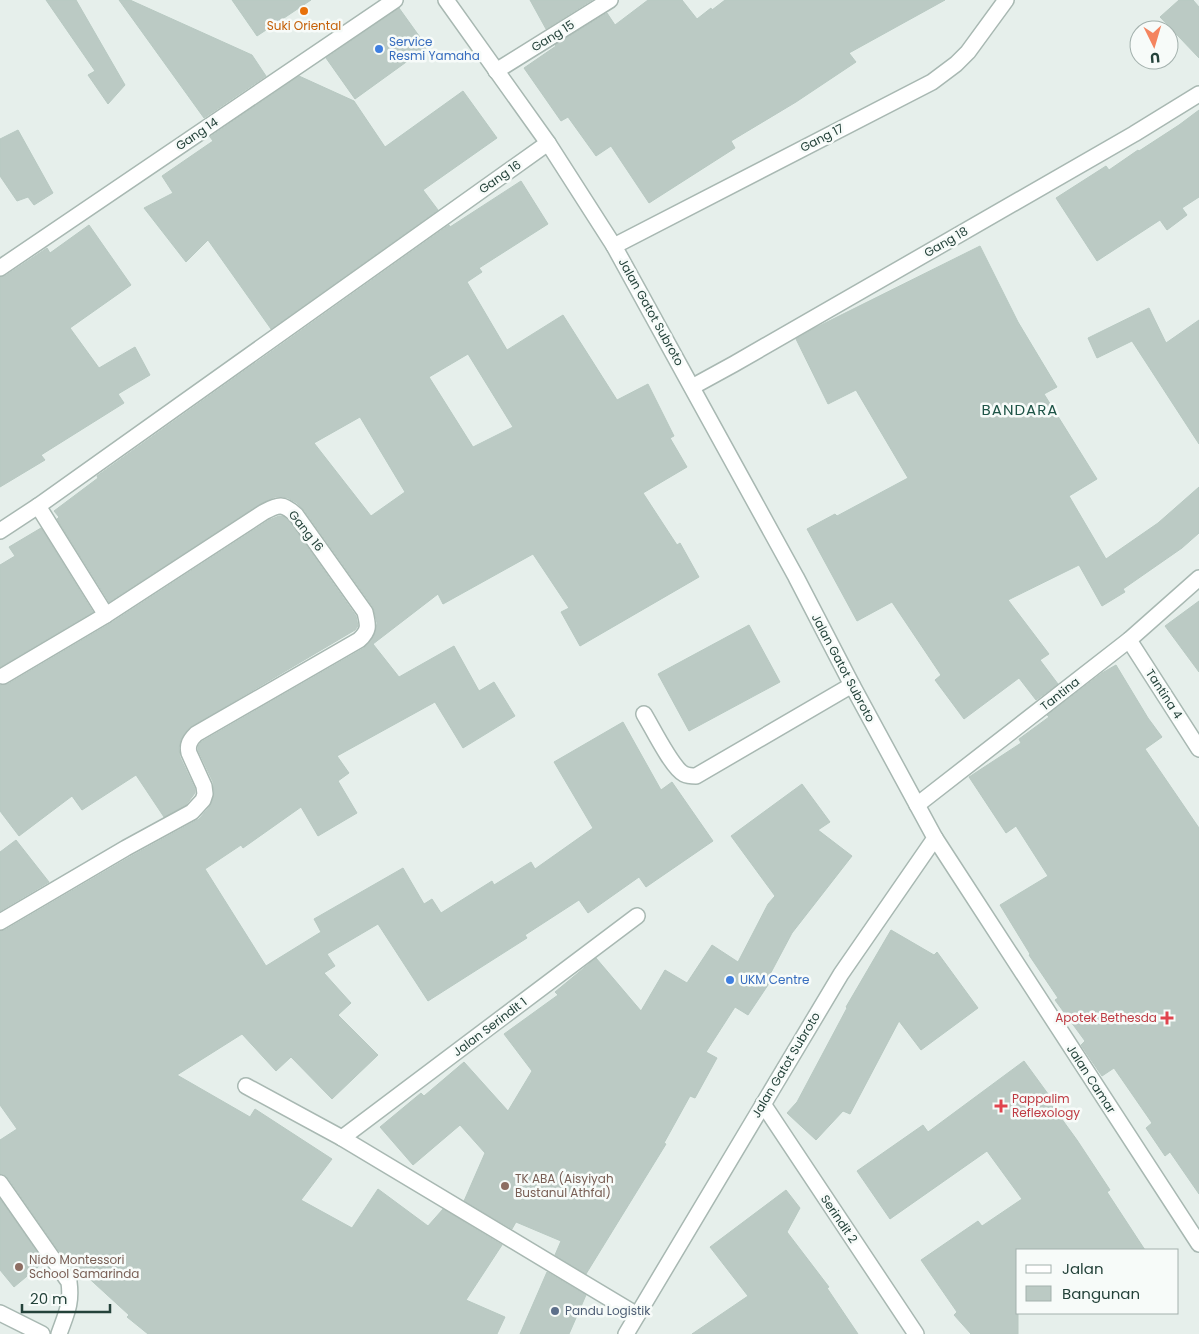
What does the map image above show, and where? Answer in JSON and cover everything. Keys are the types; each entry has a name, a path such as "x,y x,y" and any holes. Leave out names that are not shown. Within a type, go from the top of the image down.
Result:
{"street":[{"name":"Gang 14","path":"0,268 395,0"},
{"name":"Jalan Gatot Subroto","path":"446,0 548,143 614,246 791,568 935,838 841,974 626,1334"},
{"name":"Gang 15","path":"496,71 610,0"},
{"name":"Gang 17","path":"614,246 932,82 956,64 968,52 1006,0"},
{"name":"Gang 18","path":"692,387 1117,144 1199,94"},
{"name":"Gang 16","path":"0,531 38,506 548,143"},
{"name":"Gang 16","path":"0,922 126,848 192,812 203,800 205,794 204,786 189,753 188,744 191,739 196,734 359,640 367,630 365,612 296,515 282,505 264,512 106,615"},
{"path":"3,676 106,615 38,506"},
{"name":"Tantina","path":"917,805 1129,640 1199,578"},
{"name":"Tantina 4","path":"1129,640 1199,748"},
{"path":"644,714 674,764 682,773 696,776 852,685"},
{"name":"Jalan Camar","path":"935,838 1199,1244"},
{"name":"Jalan Serindit 1","path":"342,1138 637,916"},
{"path":"246,1086 342,1138 637,1315"},
{"name":"Serindit 2","path":"762,1104 916,1334"},
{"path":"0,1183 69,1282 71,1296 68,1310 58,1334"},
{"path":"0,1313 42,1334"}],"building":[{"path":"46,0 76,0 125,85 108,104 88,75 95,71"},
{"path":"119,0 130,0 252,55 266,76 204,118"},
{"path":"232,0 311,0 257,36"},
{"path":"530,0 592,0 546,29"},
{"path":"648,0 682,0 697,19 725,0 945,0 849,53 856,62 796,102 731,141 735,148 649,203 611,146 596,156 568,117 561,121 524,68 555,45 607,13 615,25"},
{"path":"1179,0 1193,0 1199,7 1199,58 1179,37 1179,20 1163,20 1160,17"},
{"name":"Service Resmi Yamaha","path":"399,8 427,47 355,99 326,58"},
{"path":"299,76 354,101 385,147 463,91 497,138 423,190 438,210 271,329 208,240 186,262 144,208 173,193 162,176 213,141 210,137"},
{"path":"1199,110 1199,197 1182,208 1187,215 1167,230 1160,220 1097,261 1056,198 1106,166 1109,170"},
{"path":"18,130 53,193 34,205 28,197 17,201 0,176 0,139"},
{"path":"521,181 548,224 479,268 482,272 467,282 507,350 563,315 617,400 648,384 674,436 670,438 687,467 643,493 677,545 680,543 699,577 580,646 561,612 569,608 533,554 443,604 438,594 373,644 399,677 454,646 479,691 494,682 515,716 463,748 435,702 337,756 349,773 338,781 357,813 318,836 301,807 243,848 241,845 205,869 266,966 321,932 314,919 403,868 424,904 432,899 441,913 492,881 494,885 531,862 535,869 593,828 554,762 623,722 661,790 672,782 713,841 646,887 639,877 588,913 579,900 525,935 527,938 428,1001 378,924 327,954 335,966 324,973 351,1003 338,1015 378,1055 332,1099 291,1057 276,1071 242,1034 177,1075 250,1117 255,1109 332,1159 301,1200 352,1228 378,1189 428,1226 443,1209 502,1245 466,1300 505,1317 497,1334 148,1334 127,1317 129,1315 58,1250 8,1178 0,1174 0,1140 17,1129 0,1105 0,931 5,930 199,819 210,806 214,793 213,782 198,750 201,742 364,648 373,637 377,623 373,607 304,510 288,498 275,497 260,504 109,602 57,519 59,517 54,511 98,478 97,476 449,225 450,227","holes":["468,354 513,427 473,447 429,377","360,417 405,492 371,516 314,443"]},
{"path":"89,225 131,285 70,328 99,368 135,347 150,375 118,394 124,403 41,455 45,460 0,487 0,277 5,276 47,248 50,253"},
{"path":"980,246 1018,322 1057,387 1044,394 1097,479 1069,496 1106,559 1158,523 1199,487 1199,533 1182,548 1123,589 1125,592 1102,606 1079,565 1008,600 1049,654 1040,660 1058,684 1036,700 1019,678 964,719 935,680 941,675 892,602 857,621 807,529 835,514 837,516 908,478 856,390 828,404 796,339"},
{"path":"1149,308 1166,343 1199,320 1199,444 1132,341 1097,358 1088,338"},
{"path":"283,516 289,521 356,616 358,626 355,630 189,728 181,739 179,748 180,757 195,789 195,793 186,805 164,817 136,775 82,810 72,796 19,836 0,811 0,685 8,684 111,623 269,520"},
{"path":"41,528 93,612 0,667 0,565 15,556 9,547"},
{"path":"1199,601 1199,672 1165,626"},
{"path":"749,625 780,682 689,731 658,674"},
{"path":"1116,665 1148,718 1162,737 1145,749 1199,828 1199,1194 1170,1152 1165,1156 1146,1128 1152,1123 1114,1068 1102,1076 1081,1045 1085,1041 1055,1000 1058,998 1029,955 1000,905 1048,876 1016,826 1006,833 969,777 1021,743 1019,739 1049,717 1047,715 1102,673"},
{"path":"802,784 830,822 818,830 852,856 792,933 767,980 770,982 748,1015 735,1007 706,1052 717,1058 695,1098 690,1096 664,1143 666,1144 586,1274 555,1255 561,1241 516,1222 512,1229 464,1201 485,1153 460,1125 413,1165 380,1127 421,1093 424,1096 464,1062 508,1111 532,1071 504,1034 558,995 555,992 596,958 641,1011 665,970 687,983 712,945 738,962 768,904 775,896 731,836"},
{"path":"16,840 49,882 0,911 0,852"},
{"path":"891,930 934,955 937,952 978,1008 921,1050 899,1021 850,1114 843,1111 816,1140 787,1113 797,1102 846,1007"},
{"path":"1024,1061 1051,1098 1048,1100 1110,1190 1107,1192 1144,1249 1016,1249 1016,1314 1018,1314 1018,1334 971,1334 954,1315 957,1312 921,1260 978,1221 982,1226 1022,1199 987,1151 890,1219 857,1171 923,1125 928,1132"},
{"path":"786,1190 800,1208 787,1232 829,1287 827,1288 858,1334 692,1334 748,1296 710,1247"},
{"path":"0,1199 44,1262 14,1287 0,1270"},
{"name":"Pandu Logistik","path":"547,1272 586,1295 569,1334 520,1334"}],"place":[{"name":"Suki Oriental","path":"304,11"},
{"name":"Service Resmi Yamaha","path":"379,49"},
{"name":"UKM Centre","path":"730,980"},
{"name":"Apotek Bethesda","path":"1167,1018"},
{"name":"Pappalim Reflexology","path":"1001,1106"},
{"name":"TK ABA (Aisyiyah Bustanul Athfal)","path":"505,1186"},
{"name":"Nido Montessori School Samarinda","path":"19,1267"},
{"name":"Pandu Logistik","path":"555,1311"}],"district":[{"name":"BANDARA","path":"1020,410"}]}
